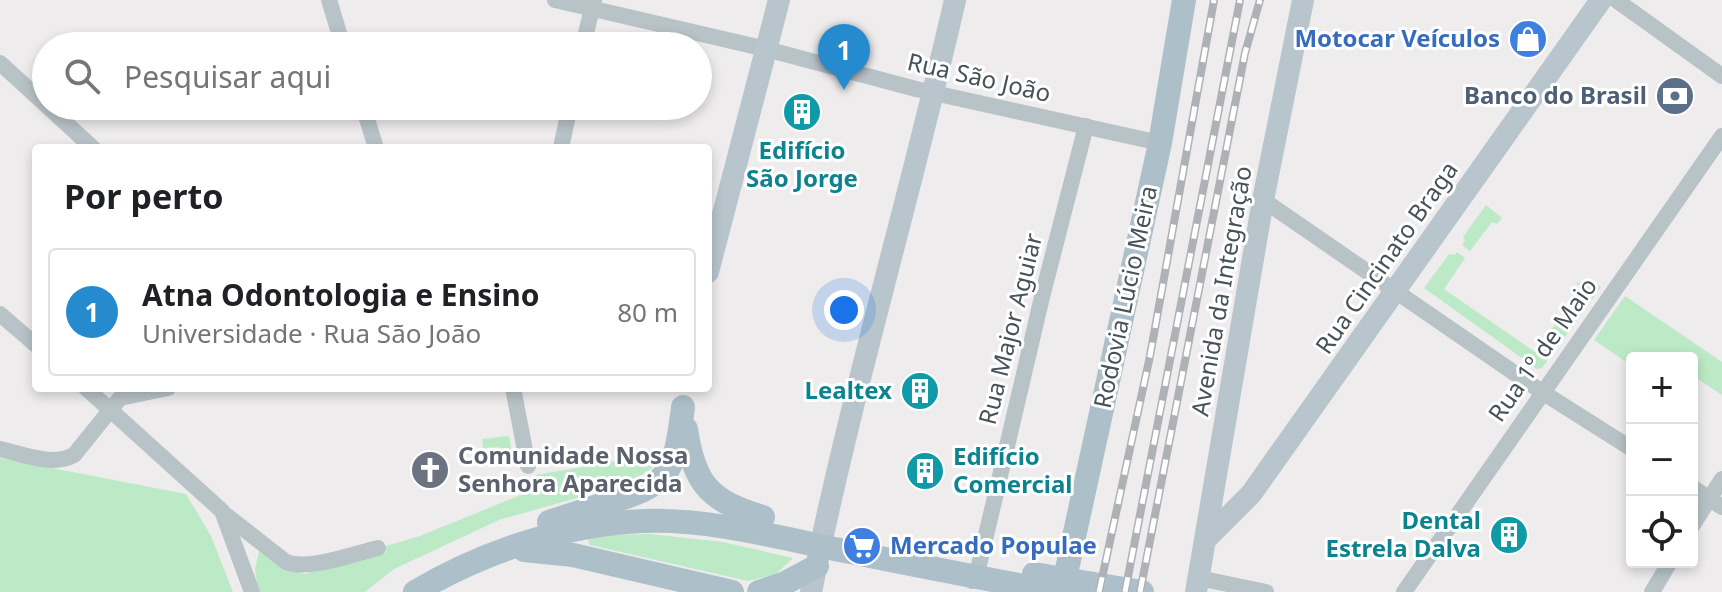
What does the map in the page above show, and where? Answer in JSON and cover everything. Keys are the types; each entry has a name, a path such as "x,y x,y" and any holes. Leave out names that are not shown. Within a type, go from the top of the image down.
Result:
{"main road":[{"name":"Rodovia Lúcio Meira","path":"1062,592 1160,143 1184,0"},
{"path":"683,398 694,469 724,515"},
{"path":"395,592 464,554 653,487 672,461 678,444 683,398"},
{"path":"540,525 643,510 763,517 945,557 1142,592"},
{"path":"415,592 502,551 550,536 611,524 724,515 1056,592"},
{"path":"502,551 564,553 732,592"},
{"path":"759,592 783,584 819,558"}],"street":[{"path":"329,0 339,32"},
{"name":"Rua São João","path":"555,0 593,4 701,32"},
{"path":"712,252 779,0"},
{"path":"811,592 845,439 955,0"},
{"name":"Avenida da Integração","path":"1198,585 1263,200 1303,0"},
{"name":"Rua Cincinato Braga","path":"1207,538 1251,494 1601,0"},
{"path":"1616,0 1722,76"},
{"path":"586,32 593,4"},
{"name":"Rua São João","path":"712,35 934,92 1160,143"},
{"path":"0,63 32,92"},
{"path":"62,120 89,144"},
{"path":"367,120 375,144"},
{"path":"562,144 567,120"},
{"name":"Rua Major Aguiar","path":"819,558 965,581 976,578 1086,126"},
{"name":"Rua 1º de Maio","path":"1404,592 1722,136"},
{"path":"1263,200 1542,392 1626,445"},
{"path":"0,314 32,342"},
{"path":"91,392 222,511 286,562 311,566 378,548"},
{"path":"0,449 64,461 74,455 120,398 149,392"},
{"path":"514,392 528,466"},
{"path":"1698,520 1715,503 1722,479"},
{"path":"1215,482 1223,498 1251,494"},
{"path":"1698,491 1715,503"},
{"path":"222,511 252,592"},
{"path":"1652,592 1666,568"},
{"path":"1198,585 1266,592"}],"green space":[{"path":"1486,205 1502,218 1497,224 1492,222 1470,251 1462,245 1465,241 1463,237"},
{"path":"1457,252 1465,258 1444,289 1535,352 1546,338 1554,351 1542,368 1537,369 1424,288 1449,254 1455,255"},
{"path":"1590,279 1601,287 1565,337 1551,330 1582,288 1576,283"},
{"path":"1625,296 1722,362 1722,395 1698,379 1698,352 1626,352 1626,362 1594,340"},
{"path":"509,436 513,459 500,462 499,447 483,448 482,439"},
{"path":"662,453 651,469 629,483 499,520 394,569 365,592 258,592 255,569 259,551 288,569 305,574 340,562 386,553 386,546 420,536 528,492 535,488 536,475"},
{"path":"0,458 186,494 211,536 233,592 0,592"},
{"path":"650,534 723,542 793,558 776,574 748,581 590,545 588,542 589,539 607,535"}],"railway":[{"path":"1099,592 1150,356 1214,0"},
{"path":"1125,592 1240,0"},
{"path":"1140,592 1245,53 1260,0"}],"place":[{"name":"Motocar Veículos","path":"1528,39"},
{"name":"Atna Odontologia e Ensino","path":"844,90"},
{"name":"Banco do Brasil","path":"1675,96"},
{"name":"Edifício São Jorge","path":"802,112"},
{"name":"Lealtex","path":"920,391"},
{"name":"Comunidade Nossa Senhora Aparecida","path":"430,470"},
{"name":"Edifício Comercial","path":"925,471"},
{"name":"Dental Estrela Dalva","path":"1509,535"},
{"name":"Mercado Populae","path":"862,546"}]}
